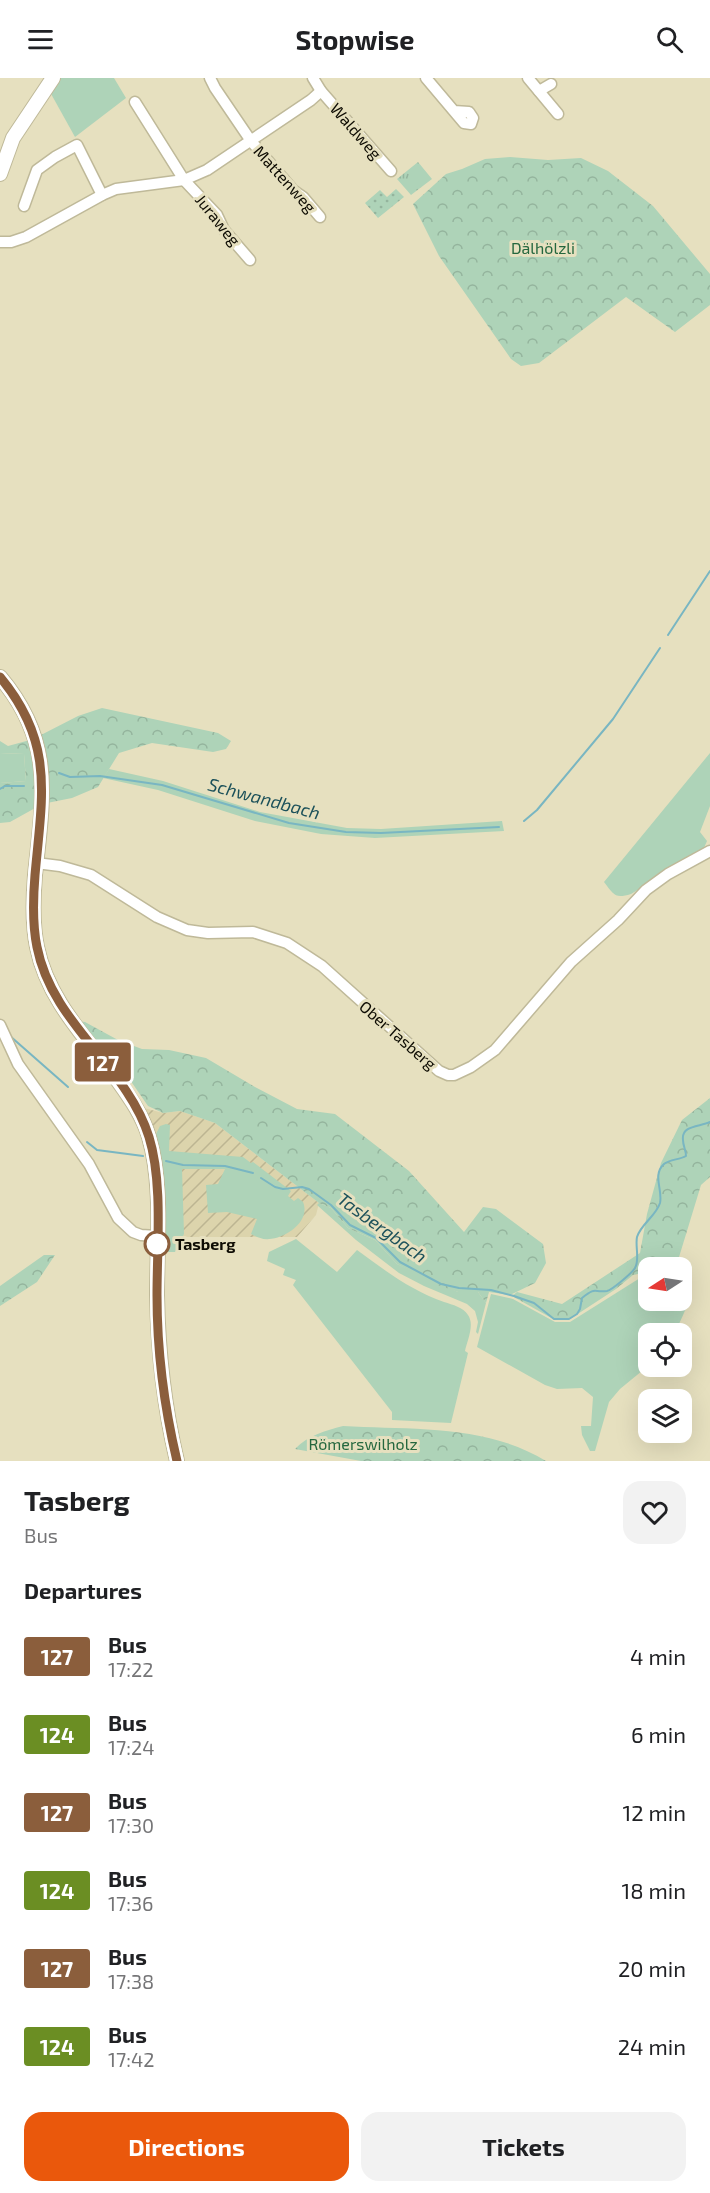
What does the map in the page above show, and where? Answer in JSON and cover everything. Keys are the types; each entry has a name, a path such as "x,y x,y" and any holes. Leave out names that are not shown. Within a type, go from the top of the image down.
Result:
{"main road":[{"path":"0,174 7,138 53,78"},
{"path":"0,677 9,687 34,731 42,763 43,803 36,863 33,923 36,947 42,967 61,1006 127,1093 144,1123 153,1149 160,1357 165,1404 177,1461"}],"street":[{"name":"Mattenweg","path":"210,78 250,141 320,217"},
{"name":"Waldweg","path":"313,78 391,171"},
{"path":"426,78 454,111"},
{"path":"528,78 558,114"},
{"path":"539,92 551,84"},
{"path":"0,242 11,242 27,237 102,195 134,185 184,180 207,170 311,100 321,90"},
{"name":"Juraweg","path":"135,102 184,180 218,215 224,230 250,260"},
{"path":"24,206 37,170 55,157 77,146 102,195"},
{"name":"Ober Tasberg","path":"36,863 60,866 91,875 157,917 187,930 208,933 253,933 287,943 316,961 439,1071 454,1075 471,1067 495,1050 571,962 618,920 646,890 668,874 710,851"},
{"path":"0,1026 24,1073 89,1164 118,1218 133,1232 157,1236"}],"shaded area":[{"path":"144,1108 163,1113 180,1111 215,1123 319,1203 316,1215 297,1237 161,1237 153,1170 137,1111"}],"green space":[{"path":"60,78 114,78 126,98 75,137 50,92"},
{"name":"Dälhölzli","path":"510,157 548,160 581,158 608,171 653,206 710,274 710,305 675,332 626,297 539,363 521,366 511,359 439,256 413,204 446,174 485,159"},
{"path":"418,162 432,179 411,195 397,179"},
{"path":"396,189 404,197 378,218 365,203 380,190 387,197"},
{"path":"102,708 218,733 231,741 226,749 213,752 152,743 119,753 98,787 72,798 47,803 39,736 78,716"},
{"path":"30,740 33,749 37,807 10,822 0,823 0,783 26,781 24,754 0,753 0,741 8,746"},
{"path":"0,753 24,754 26,781 0,783"},
{"path":"710,753 710,806 700,832 707,841 703,850 631,894 615,895 604,882"},
{"path":"109,769 163,781 260,812 347,828 381,829 502,821 504,831 375,838 321,834 255,821 158,790 103,778"},
{"path":"78,1021 85,1022 118,1040 142,1049 169,1050 206,1058 297,1109 335,1114 409,1171 464,1232 483,1207 496,1209 543,1244 546,1263 535,1283 510,1295 489,1292 486,1303 478,1292 458,1292 440,1286 397,1264 375,1240 348,1228 331,1208 319,1203 215,1123 180,1111 163,1113 148,1106 128,1077"},
{"path":"710,1098 710,1177 701,1185 679,1257 638,1257 638,1274 633,1275 570,1319 555,1320 512,1296 517,1292 562,1304 640,1253 647,1214 661,1163 682,1120"},
{"path":"170,1125 169,1151 243,1157 253,1162 291,1191 288,1196 294,1201 298,1198 303,1202 305,1209 300,1222 289,1232 276,1238 264,1239 255,1236 251,1234 257,1219 227,1212 208,1213 206,1185 218,1184 225,1169 182,1169 184,1234 175,1252 163,1252 155,1136 160,1126"},
{"path":"319,1203 331,1208 348,1228 375,1240 397,1264 458,1292 478,1292 486,1303 478,1334 475,1311 467,1304 399,1273 356,1240 317,1205"},
{"path":"296,1239 337,1272 357,1250 410,1286 466,1312 471,1323 465,1351 468,1353 451,1423 392,1420 392,1412 293,1285 296,1280 283,1275 285,1269 267,1261 269,1252"},
{"path":"44,1255 55,1255 37,1282 0,1306 0,1286"},
{"path":"638,1279 638,1311 685,1311 679,1323 638,1323 638,1374 609,1402 595,1451 590,1451 582,1435 581,1426 591,1426 593,1397 582,1388 557,1389 545,1385 477,1347 491,1294 513,1299 555,1322 570,1322"},
{"name":"Römerswilholz","path":"343,1426 421,1429 473,1435 499,1440 546,1461 361,1461 295,1449 311,1437"}],"waterway":[{"name":"Schwandbach","path":"668,635 710,571"},
{"name":"Schwandbach","path":"524,821 537,810 613,719 660,648"},
{"name":"Schwandbach","path":"59,773 70,777 100,776 162,785 289,823 346,832 381,833 499,827"},
{"name":"Schwandbach","path":"0,789 5,786 24,786"},
{"name":"Tasbergbach","path":"10,1036 68,1087"},
{"name":"Tasbergbach","path":"261,1178 283,1189 302,1187 309,1189 331,1205 350,1225 376,1238 400,1262 441,1284 459,1288 491,1290 514,1296 534,1303 554,1319 569,1319 577,1314 582,1298 587,1294 593,1291 610,1290 635,1268 637,1237 660,1203 658,1178 661,1168 666,1162 686,1156 683,1135 688,1129 710,1122"},
{"path":"87,1142 97,1150 143,1156"},
{"name":"Tasbergbach","path":"166,1161 183,1165 225,1166 253,1173"}],"bus line":[{"name":"127","path":"0,677 9,687 34,731 42,763 43,803 33,904 36,947 42,967 64,1011 138,1109 153,1149 157,1203 157,1298 160,1357 165,1404 177,1461"}],"place":[{"name":"Tasberg","path":"157,1244"}]}
